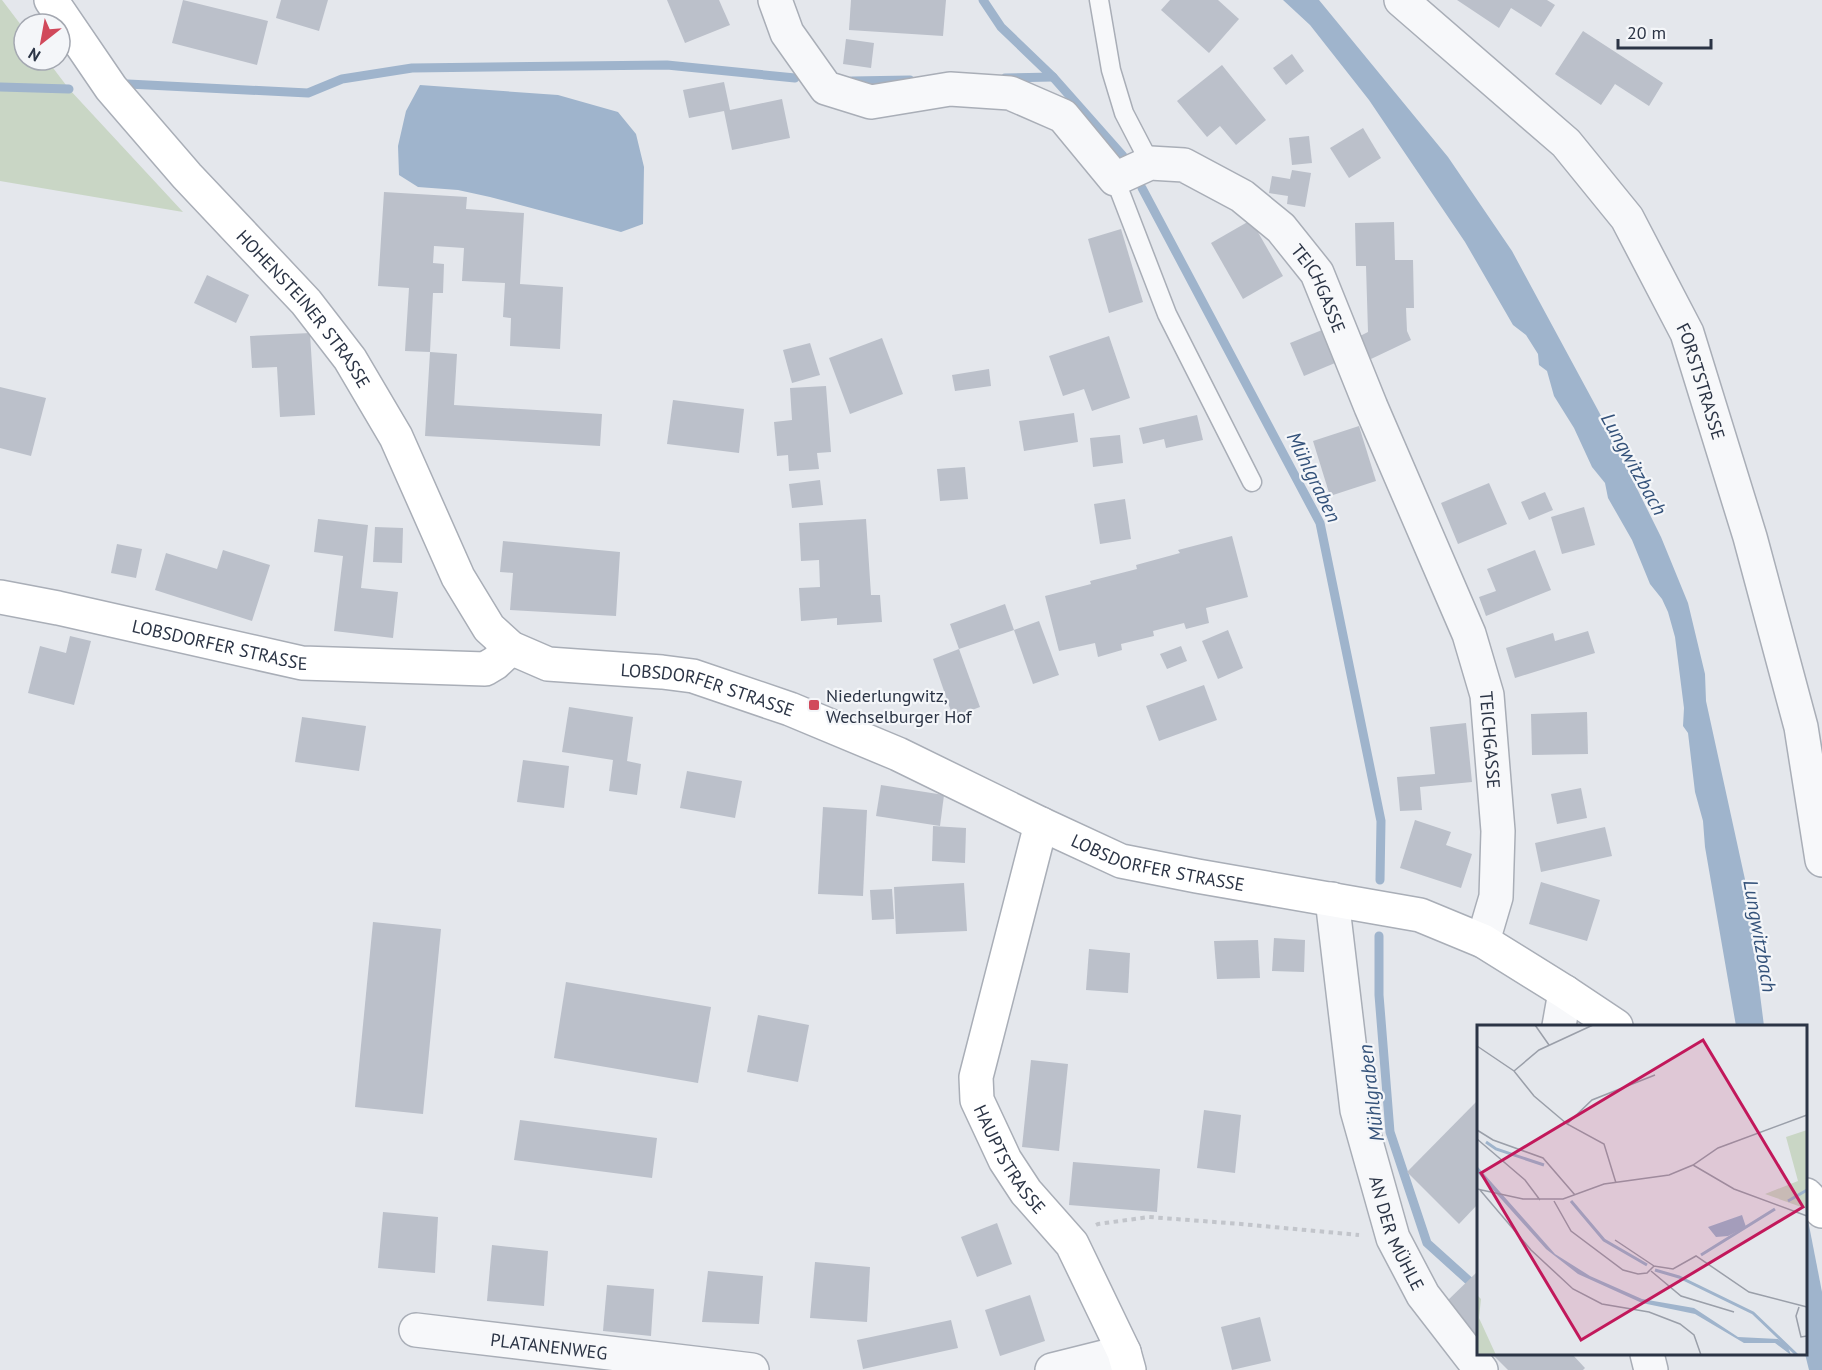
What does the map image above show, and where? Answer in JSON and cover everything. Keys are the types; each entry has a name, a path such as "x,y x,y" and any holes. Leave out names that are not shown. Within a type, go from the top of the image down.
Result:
{"main road":[{"name":"HOHENSTEINER STRASSE","path":"51,0 111,88 187,176 306,302 350,359 396,437 458,577 489,628 511,648"},
{"name":"LOBSDORFER STRASSE","path":"0,597 302,663 485,669 511,648 548,664 693,676 790,710 898,754 1041,825 1121,861 1420,915 1484,941 1614,1025"},
{"name":"HAUPTSTRASSE","path":"1041,825 976,1077 977,1100 1005,1160 1026,1192 1072,1244 1126,1361"},
{"path":"1807,1196 1822,1211"}],"street":[{"path":"775,0 788,33 826,88 871,102 950,89 1010,93 1064,116 1132,171"},
{"name":"FORSTSTRASSE","path":"1401,0 1566,143 1627,218 1686,333 1750,537 1801,728 1822,860"},
{"name":"TEICHGASSE","path":"1132,171 1184,165 1242,196 1281,228 1317,273 1371,407 1469,634 1487,695 1498,831 1496,897 1484,941"},
{"name":"AN DER MÜHLE","path":"1332,899 1357,1110 1393,1238 1423,1295 1481,1370"},
{"path":"1559,1025 1565,992"},
{"name":"PLATANENWEG","path":"416,1330 752,1370"},
{"path":"1647,1355 1651,1370"},
{"path":"1052,1370 1126,1361"}],"lane":[{"path":"1099,0 1111,69 1124,113 1132,171 1167,314 1252,482"}],"path":[{"path":"1072,1244 1098,1224 1149,1217 1393,1238"}],"green space":[{"path":"0,0 2,0 12,13 12,72 56,72 69,89 183,212 0,181"}],"water":[{"path":"1283,0 1319,0 1448,157 1512,251 1599,412 1661,537 1688,603 1705,674 1706,701 1746,884 1764,1025 1736,1025 1705,847 1703,821 1695,792 1688,733 1683,726 1684,708 1675,637 1668,612 1662,599 1650,584 1632,540 1608,498 1605,483 1592,467 1574,428 1554,396 1547,371 1539,365 1538,354 1526,335 1513,325 1465,242 1369,100 1310,25"},
{"path":"420,85 558,95 618,112 636,134 644,167 643,224 621,232 490,197 458,190 418,187 399,175 398,146 406,111"},
{"path":"1807,1215 1822,1292 1822,1370 1809,1370 1805,1355"}],"building":[{"path":"183,0 268,21 257,65 172,43"},
{"path":"281,0 328,0 319,31 276,18"},
{"path":"667,0 719,0 730,25 685,43"},
{"path":"851,0 946,0 943,36 849,30"},
{"path":"1170,0 1218,0 1239,19 1209,53 1161,10"},
{"path":"1457,0 1547,0 1555,5 1541,27 1511,8 1499,28"},
{"path":"1583,31 1663,83 1649,106 1615,84 1601,105 1555,74"},
{"path":"846,39 874,43 871,68 843,64"},
{"path":"1292,54 1304,71 1286,85 1273,68"},
{"path":"1222,65 1266,120 1236,145 1220,126 1207,137 1177,101"},
{"path":"724,82 730,110 782,99 790,138 732,150 724,111 689,118 683,90"},
{"path":"1363,128 1381,158 1349,178 1330,148"},
{"path":"1309,136 1312,163 1292,165 1289,138"},
{"path":"1292,170 1311,173 1305,207 1287,204 1288,196 1269,193 1272,176 1290,179"},
{"path":"384,192 467,197 466,209 524,213 520,284 563,287 560,349 510,346 511,318 503,317 505,283 462,281 464,248 434,246 433,263 444,264 443,293 433,293 430,352 405,351 409,288 378,286"},
{"path":"1251,220 1283,276 1243,299 1211,243"},
{"path":"1394,222 1395,260 1413,260 1414,308 1406,308 1407,331 1411,340 1371,359 1358,337 1368,332 1366,266 1356,266 1355,223"},
{"path":"1121,229 1143,302 1109,313 1088,239"},
{"path":"207,275 249,295 236,323 194,303"},
{"path":"1322,330 1335,363 1304,376 1290,343"},
{"path":"310,333 315,415 280,417 277,367 252,368 250,336"},
{"path":"1109,336 1130,398 1092,411 1084,389 1063,396 1049,356"},
{"path":"882,338 903,394 850,414 829,358"},
{"path":"810,343 820,375 792,383 783,350"},
{"path":"430,352 457,354 454,405 602,414 600,446 425,436"},
{"path":"989,369 991,386 955,391 952,375"},
{"path":"826,386 831,452 817,453 819,469 789,471 788,455 777,456 774,422 792,420 790,388"},
{"path":"0,387 46,398 31,456 0,448"},
{"path":"673,400 744,409 739,453 667,444"},
{"path":"1074,413 1078,442 1024,451 1019,421"},
{"path":"1197,415 1203,440 1166,448 1164,439 1143,444 1139,428"},
{"path":"1359,426 1376,481 1330,496 1313,441"},
{"path":"1120,435 1123,463 1093,467 1090,438"},
{"path":"965,467 968,499 940,501 937,469"},
{"path":"820,480 823,505 792,508 789,484"},
{"path":"1489,483 1507,524 1458,544 1441,503"},
{"path":"1545,492 1553,510 1529,520 1521,502"},
{"path":"1125,499 1131,539 1100,544 1094,504"},
{"path":"1584,507 1595,545 1562,554 1551,517"},
{"path":"318,519 368,525 361,588 398,592 393,638 334,631 343,556 314,552"},
{"path":"866,519 871,595 880,595 882,622 837,625 837,618 801,621 799,588 820,587 819,560 801,561 799,523"},
{"path":"375,527 403,528 402,563 373,562"},
{"path":"1232,536 1248,597 1206,608 1209,623 1186,629 1184,623 1153,631 1154,636 1121,644 1122,650 1098,657 1095,643 1059,651 1045,596 1137,569 1136,565 1180,553 1178,550"},
{"path":"503,541 620,552 616,616 510,610 513,573 500,572"},
{"path":"117,544 142,549 136,578 111,573"},
{"path":"223,550 270,565 252,621 155,590 166,553 217,569"},
{"path":"1535,550 1551,590 1486,616 1479,597 1496,591 1487,569"},
{"path":"1005,604 1014,630 959,649 950,624"},
{"path":"1039,621 1059,675 1033,684 1014,630"},
{"path":"1228,630 1243,668 1218,679 1202,641"},
{"path":"1588,631 1595,653 1515,678 1506,648 1553,633 1555,641"},
{"path":"70,636 91,641 74,705 28,693 40,646 66,653"},
{"path":"1181,646 1187,661 1167,669 1160,654"},
{"path":"959,649 980,707 953,717 933,659"},
{"path":"1204,685 1217,720 1159,741 1146,706"},
{"path":"569,707 633,717 627,761 641,764 637,795 609,791 613,760 562,752"},
{"path":"1587,712 1588,754 1532,755 1531,714"},
{"path":"302,717 366,726 359,771 295,762"},
{"path":"1466,723 1472,782 1420,787 1422,810 1400,811 1397,777 1435,774 1430,727"},
{"path":"523,760 569,766 564,808 517,802"},
{"path":"687,771 742,781 735,818 680,808"},
{"path":"881,785 944,795 940,826 876,816"},
{"path":"1581,788 1587,818 1557,824 1551,794"},
{"path":"823,807 867,810 863,896 818,894"},
{"path":"1415,820 1451,832 1446,845 1472,854 1461,888 1400,868"},
{"path":"933,826 966,828 965,863 932,861"},
{"path":"1605,827 1612,856 1541,872 1535,843"},
{"path":"1541,882 1600,900 1587,941 1529,924"},
{"path":"964,883 967,931 896,934 894,887"},
{"path":"892,889 894,919 872,920 870,890"},
{"path":"373,922 441,929 423,1114 355,1107"},
{"path":"1274,938 1305,940 1304,972 1272,971"},
{"path":"1258,940 1260,978 1217,979 1214,941"},
{"path":"1089,949 1130,953 1128,993 1086,990"},
{"path":"566,982 711,1007 698,1083 554,1058"},
{"path":"758,1015 809,1025 798,1082 747,1072"},
{"path":"1031,1060 1068,1064 1059,1151 1022,1147"},
{"path":"1477,1101 1477,1205 1459,1224 1407,1172"},
{"path":"1204,1110 1241,1115 1235,1173 1197,1168"},
{"path":"520,1120 657,1138 652,1178 514,1160"},
{"path":"1073,1162 1160,1169 1157,1212 1069,1205"},
{"path":"383,1212 438,1217 435,1273 378,1268"},
{"path":"997,1223 1012,1264 977,1277 961,1237"},
{"path":"492,1245 548,1251 544,1306 487,1301"},
{"path":"815,1262 870,1267 867,1322 810,1318"},
{"path":"708,1271 763,1276 759,1324 702,1322"},
{"path":"1477,1272 1477,1339 1444,1304"},
{"path":"607,1285 654,1289 651,1336 603,1331"},
{"path":"1030,1295 1045,1341 1000,1356 985,1310"},
{"path":"1260,1317 1271,1361 1232,1370 1221,1327"},
{"path":"951,1320 958,1348 863,1369 857,1340"},
{"path":"1493,1355 1573,1355 1585,1368 1583,1370 1508,1370"}],"waterway":[{"name":"Mühlgraben","path":"983,0 1001,27 1053,77 1123,156"},
{"path":"128,84 308,93 342,79 412,68 667,65 795,78"},
{"path":"1005,78 1053,77"},
{"path":"852,81 910,80"},
{"path":"0,87 69,89"},
{"name":"Mühlgraben","path":"1142,188 1320,523 1381,821 1380,880"},
{"name":"Mühlgraben","path":"1379,936 1379,995 1390,1132 1427,1243 1477,1288"}],"place":[{"name":"Niederlungwitz, Wechselburger Hof","path":"814,705"}],"water label":[{"name":"Lungwitzbach","path":"1634,464"},
{"name":"Lungwitzbach","path":"1760,936"}]}
